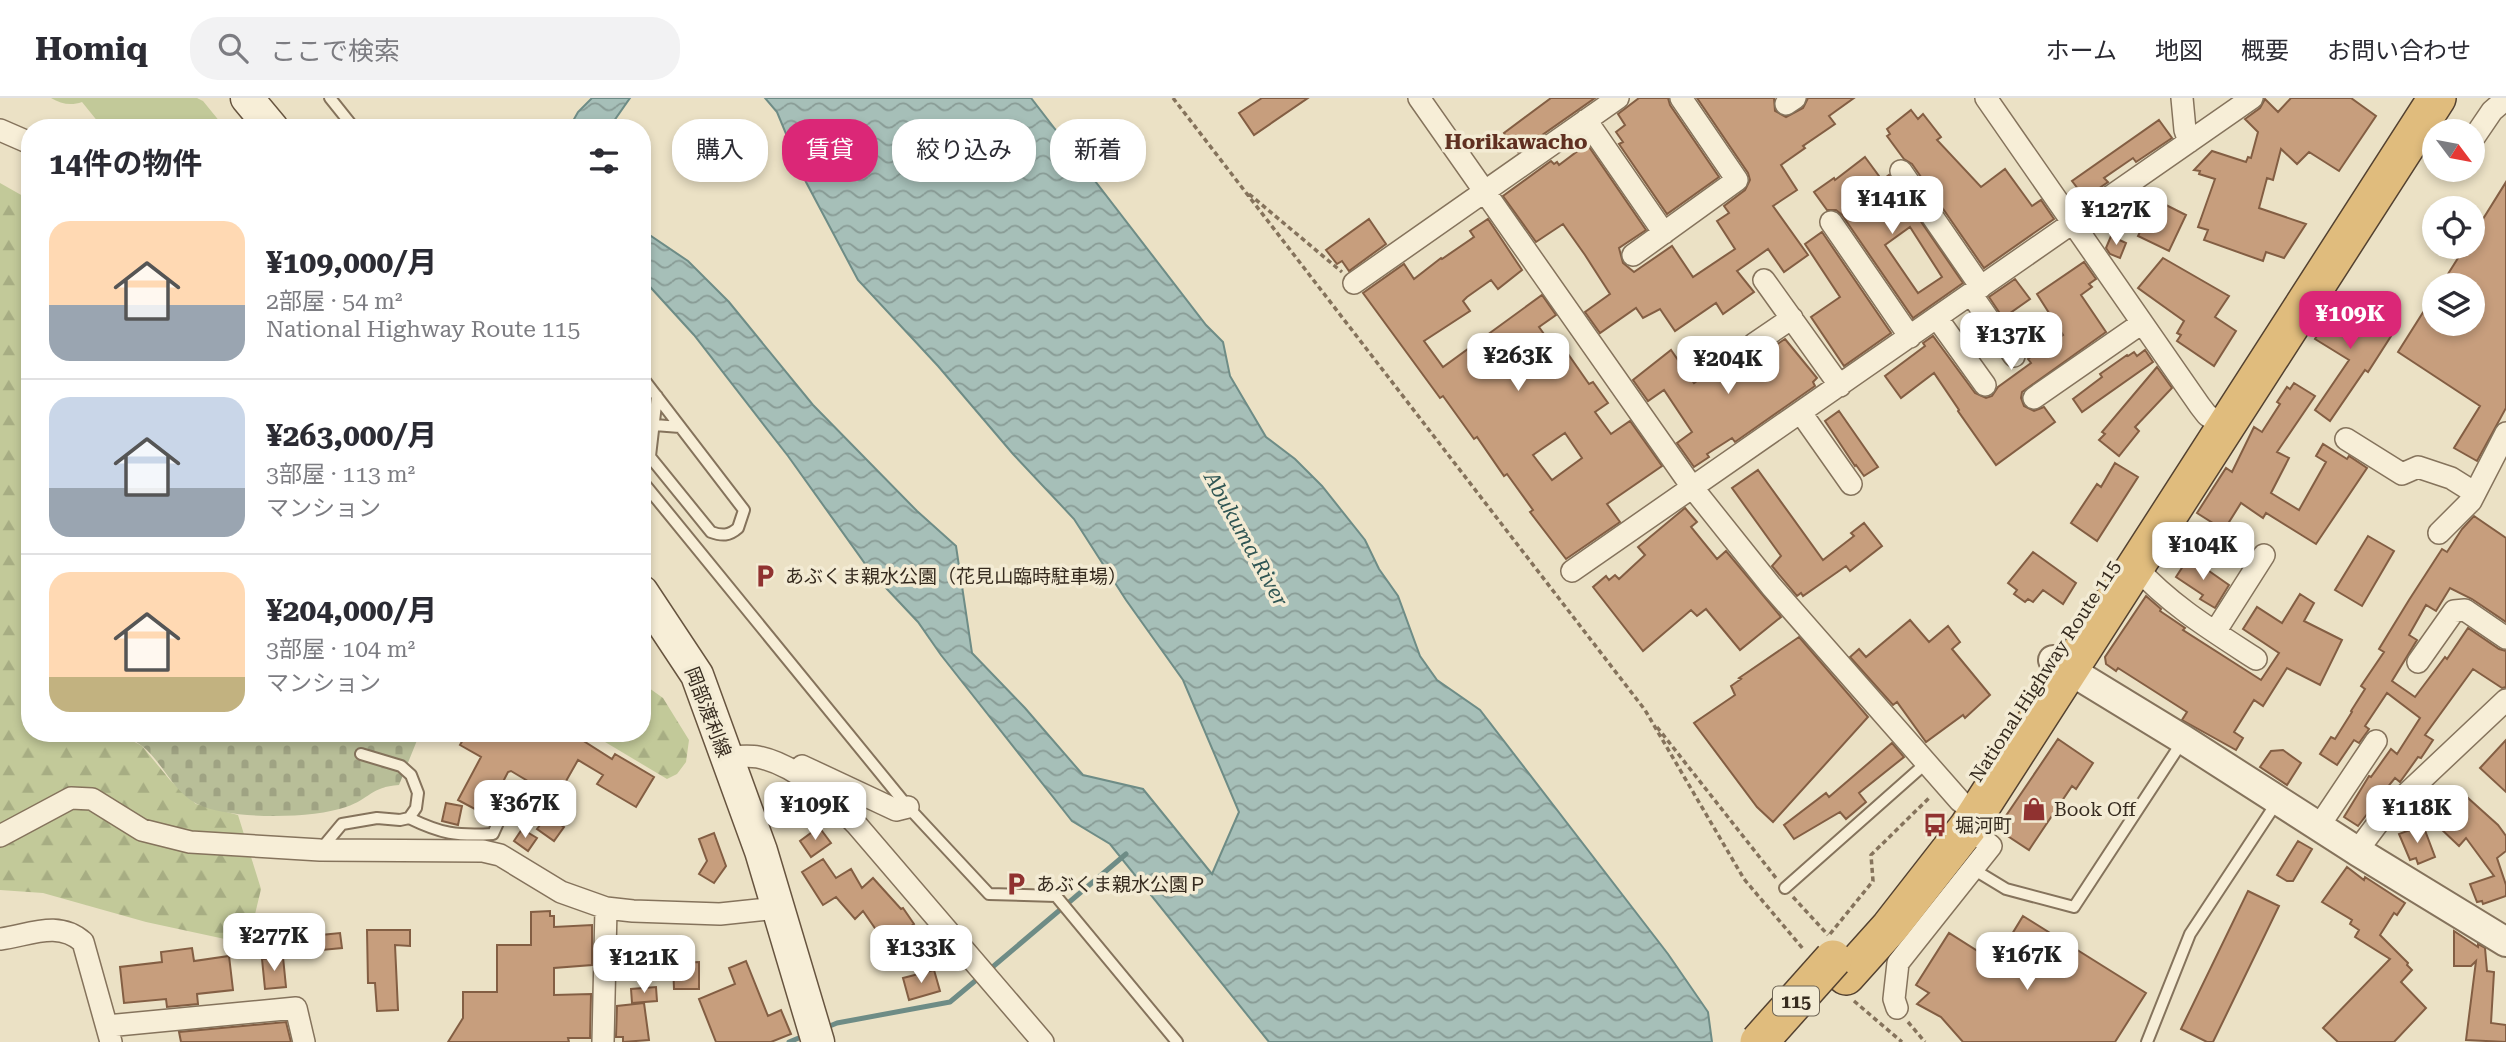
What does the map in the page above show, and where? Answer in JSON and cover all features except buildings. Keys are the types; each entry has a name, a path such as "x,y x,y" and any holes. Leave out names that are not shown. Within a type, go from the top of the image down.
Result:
{"highway":[{"name":"National Highway Route 115","path":"2061,665 2217,421 2411,98"},
{"name":"National Highway Route 115","path":"1759,1042 1834,961 1890,926 1957,804 2136,567 2217,421 2437,98"},
{"name":"National Highway Route 115","path":"1787,1042 1834,961"}],"main road":[{"path":"247,98 264,119"},
{"name":"岡部渡利線","path":"653,627 697,674 761,850 818,1042"}],"street":[{"path":"1419,98 1692,487 1771,586 1925,764 1991,846 1898,963 1894,990 1897,1008"},
{"path":"1354,283 1618,98"},
{"path":"1633,255 1737,180 1681,98"},
{"path":"1986,98 2142,323 2217,421"},
{"path":"2182,98 2189,142"},
{"path":"1572,571 2252,98"},
{"path":"2485,121 2506,99"},
{"path":"1586,120 1664,233"},
{"path":"0,130 21,139"},
{"path":"1901,171 2014,356"},
{"path":"1830,222 1910,337"},
{"path":"1764,280 1840,386"},
{"path":"1754,344 1791,318"},
{"path":"1937,318 1985,385"},
{"path":"2034,398 2142,323"},
{"path":"1801,413 1852,484"},
{"path":"2346,439 2402,474 2418,467 2451,478 2474,493"},
{"path":"2440,533 2471,501 2503,445"},
{"path":"2215,632 2264,555"},
{"path":"2136,567 2192,618 2256,659"},
{"path":"2418,662 2454,611 2465,610 2506,638"},
{"path":"2061,665 2506,942"},
{"path":"2357,851 2384,815 2506,700"},
{"path":"2319,826 2376,741"},
{"path":"758,757 765,754 781,756 896,810 908,807"},
{"path":"725,757 758,757 793,771 838,806 1043,1042"},
{"path":"0,836 71,798 92,799 142,830 190,842 320,850 483,851 500,855 561,892 606,908 720,914 777,908"},
{"path":"603,1042 606,908"},
{"path":"0,939 46,930 64,930 74,934 83,942 109,1034 296,1008 304,1042"}],"lane":[{"path":"330,98 347,119"},
{"path":"651,388 744,510 738,528 727,535 720,536 712,532 651,458"},
{"path":"651,415 657,396"},
{"path":"651,424 680,427"},
{"path":"651,492 908,807 989,894 1056,896 1177,1042"},
{"path":"1973,869 2006,889 2074,907 2184,740"},
{"path":"362,754 401,766 411,775 418,793 416,808 409,818"},
{"path":"1785,888 1925,764"},
{"path":"2147,1042 2190,934 2278,799"},
{"path":"320,850 342,824 377,818 409,818 434,831 459,836 493,834 502,814"}],"path":[{"path":"1173,98 1647,715 1785,888 1834,961 1902,1042"},
{"path":"1242,188 1354,283"},
{"path":"1647,715 1744,879 1834,961"},
{"path":"1834,961 1872,881 1871,855 1957,804"}],"green space":[{"path":"51,98 197,98 203,101 218,119 96,119 82,102 59,102"},
{"path":"0,183 21,195 21,742 135,742 142,746 170,780 196,804 238,815 261,889 248,944 146,922 43,893 0,890"},
{"path":"651,689 663,698 689,740 686,762 677,774 667,779 605,742 651,742"},
{"path":"136,742 416,742 399,785 382,788 346,807 293,816 229,813 197,804 181,792 149,752"}],"water":[{"path":"592,98 630,98 615,119 574,119"},
{"name":"Abukuma River","path":"765,98 1031,98 1050,123 1050,182 1096,182 1206,325 1223,342 1230,376 1266,437 1295,459 1322,486 1365,540 1379,569 1398,596 1420,656 1437,680 1480,710 1668,954 1708,1012 1712,1042 1269,1042 1110,844 1072,821 918,622 871,572 788,456 694,335 651,288 651,236 688,261 729,302 813,405 917,511 956,546 972,653 1025,708 1083,775 1143,789 1212,874 1239,812 1183,680 1126,600 1074,519 858,280 806,182 878,182 878,119 782,119 782,124 777,112"}],"waterway":[{"path":"989,970 1126,854"},
{"path":"825,1028 837,1023 950,1002 981,976"},
{"path":"789,1042 806,1035"}],"place":[{"name":"あぶくま親水公園（花見山臨時駐車場）","path":"765,576"},
{"name":"Book Off","path":"2034,809"},
{"name":"堀河町","path":"1935,825"},
{"name":"あぶくま親水公園Ｐ","path":"1016,884"}],"district":[{"name":"Horikawacho","path":"1516,142"}]}
